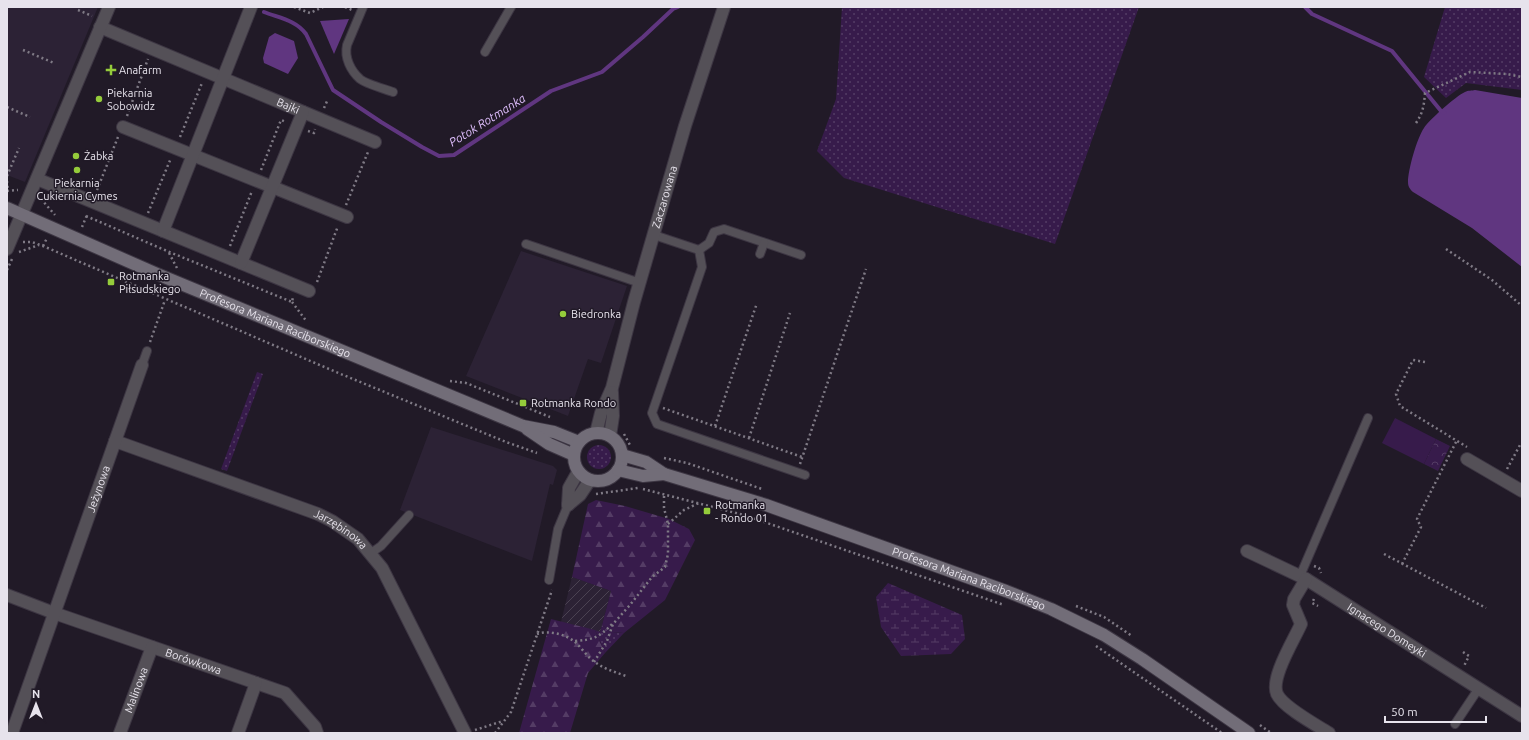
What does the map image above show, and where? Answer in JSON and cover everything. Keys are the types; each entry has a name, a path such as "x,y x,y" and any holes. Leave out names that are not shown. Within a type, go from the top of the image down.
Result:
{"main road":[{"name":"Profesora Mariana Raciborskiego","path":"7,208 157,274 523,426 554,432 579,442"},
{"name":"Profesora Mariana Raciborskiego","path":"523,426 549,444 574,455"},
{"path":"596,433 610,436 616,441 620,448 622,463 613,477 598,482 590,480 578,472 576,467 574,455 579,442 596,433"},
{"name":"Profesora Mariana Raciborskiego","path":"622,455 646,462 664,474 766,505 1006,591 1051,609 1104,635 1142,659 1249,733"},
{"name":"Profesora Mariana Raciborskiego","path":"618,470 642,476 664,474"}],"street":[{"path":"7,249 109,7"},
{"path":"163,231 251,7"},
{"name":"Zaczarowana","path":"596,433 601,413 612,388 640,283 685,126 724,7"},
{"name":"Bajki","path":"100,27 303,112 240,263"},
{"path":"303,112 375,142"},
{"path":"123,126 347,217"},
{"path":"36,179 309,291"},
{"name":"Jeżynowa","path":"54,613 142,365"},
{"name":"Zaczarowana","path":"610,436 613,416 612,388"},
{"name":"Jarzębinowa","path":"115,441 318,514 358,539 371,553 390,581 465,732"},
{"path":"1468,453 1522,491"},
{"path":"568,505 569,488 578,472"},
{"path":"568,505 580,495 590,480"},
{"name":"Ignacego Domeyki","path":"1247,551 1303,578 1522,716"},
{"path":"1303,578 1293,605 1300,624 1276,681 1276,689 1278,695 1286,705 1329,733"},
{"name":"Borówkowa","path":"7,594 54,613 285,693 315,727 318,733"},
{"path":"12,733 54,613"},
{"name":"Malinowa","path":"120,733 152,647"},
{"path":"238,733 256,683"}],"lane":[{"path":"363,7 347,46 347,59 361,80 393,92"},
{"path":"485,52 511,7"},
{"path":"699,250 709,243 714,232 724,229 801,255"},
{"path":"654,235 699,250"},
{"path":"760,254 764,243"},
{"path":"526,244 640,283"},
{"path":"699,250 702,267 652,413 657,424 801,474"},
{"path":"142,365 147,351"},
{"path":"1303,578 1368,418"},
{"path":"551,584 558,529 568,505"},
{"path":"371,553 381,546 409,515"},
{"path":"1455,724 1479,688"}],"path":[{"path":"294,7 310,14 323,7"},
{"path":"78,10 91,16"},
{"path":"23,50 54,63"},
{"path":"1416,123 1424,108 1426,92 1470,72 1507,74 1522,77"},
{"path":"7,107 30,117"},
{"path":"7,176 19,148"},
{"path":"7,181 8,191 24,190 39,197 57,216"},
{"path":"82,227 86,216 168,252 292,302 310,326 302,323"},
{"path":"76,224 89,230"},
{"path":"20,242 32,242 165,300 471,428 538,453"},
{"path":"7,270 14,254 39,245"},
{"path":"1446,249 1492,280 1522,306"},
{"path":"168,252 179,272 172,269"},
{"path":"801,474 802,457 866,269"},
{"path":"292,302 297,286"},
{"path":"147,351 165,300"},
{"path":"715,426 757,303"},
{"path":"749,438 790,313"},
{"path":"1425,362 1413,360 1396,394 1400,406 1457,440 1468,453"},
{"path":"444,381 466,383 552,418"},
{"path":"660,408 802,457"},
{"path":"1402,564 1421,526 1417,519 1457,440"},
{"path":"1506,471 1520,445 1522,446"},
{"path":"1500,467 1511,474"},
{"path":"580,495 585,498 593,494 640,488 699,503 751,518 1006,606"},
{"path":"537,634 544,632 552,633 574,641 589,640 604,634 630,605 652,577 665,567 668,554 668,524 664,508 664,495"},
{"path":"668,524 684,510 699,503"},
{"path":"1384,554 1486,608"},
{"path":"495,733 511,712 537,634 551,584"},
{"path":"1316,594 1312,603 1318,606"},
{"path":"594,662 608,641 613,624"},
{"path":"574,641 594,662 626,676"},
{"path":"1091,643 1222,733"},
{"path":"1463,652 1469,656 1463,668"},
{"path":"465,732 506,719"}],"shaded area":[{"path":"7,7 98,7 25,182 7,175"},
{"path":"349,19 334,54 320,21"},
{"path":"275,33 294,41 298,58 288,74 264,63 263,58 269,37"},
{"path":"1475,90 1522,98 1522,267 1472,228 1413,192 1408,185 1408,177 1413,154 1424,128 1437,114 1461,94 1466,91"},
{"path":"521,251 627,286 601,363 588,359 568,416 466,376"},
{"path":"431,427 553,466 557,470 553,485 550,484 532,561 400,510"},
{"path":"572,577 611,591 600,632 561,622"}],"green space":[{"path":"842,7 1139,7 1055,244 844,178 817,151 836,99"},
{"path":"1445,7 1522,7 1522,90 1466,83 1446,98 1424,77"},
{"path":"257,372 263,374 227,471 221,469"},
{"path":"1395,418 1436,439 1424,464 1382,443"},
{"path":"1436,439 1450,446 1438,471 1424,464"},
{"path":"599,445 607,449 611,457 607,465 599,469 591,465 587,457 591,449"},
{"path":"596,500 625,506 669,519 689,529 695,540 665,600 624,633 612,632 602,625 611,591 572,577 588,504"},
{"path":"888,583 962,615 965,639 951,654 901,656 881,627 876,597"},
{"path":"551,619 595,630 605,653 588,673 570,733 519,733"},
{"path":"602,625 612,632 624,633 605,653 595,630 600,632"}],"waterway":[{"name":"Potok Rotmanka","path":"264,12 292,22 302,29 306,34 333,90 381,122 439,156 454,155 551,91 602,72 673,9 678,7"},
{"name":"Potok Rotmanka","path":"1305,7 1312,14 1392,51 1441,111 1445,113"}],"place":[{"name":"Anafarm","path":"111,70"},
{"name":"Piekarnia Sobowidz","path":"99,99"},
{"name":"Żabka","path":"76,156"},
{"name":"Piekarnia Cukiernia Cymes","path":"77,170"},
{"name":"Rotmanka Piłsudskiego","path":"111,282"},
{"name":"Biedronka","path":"563,314"},
{"name":"Rotmanka Rondo","path":"523,403"},
{"name":"Rotmanka - Rondo 01","path":"707,511"}]}
